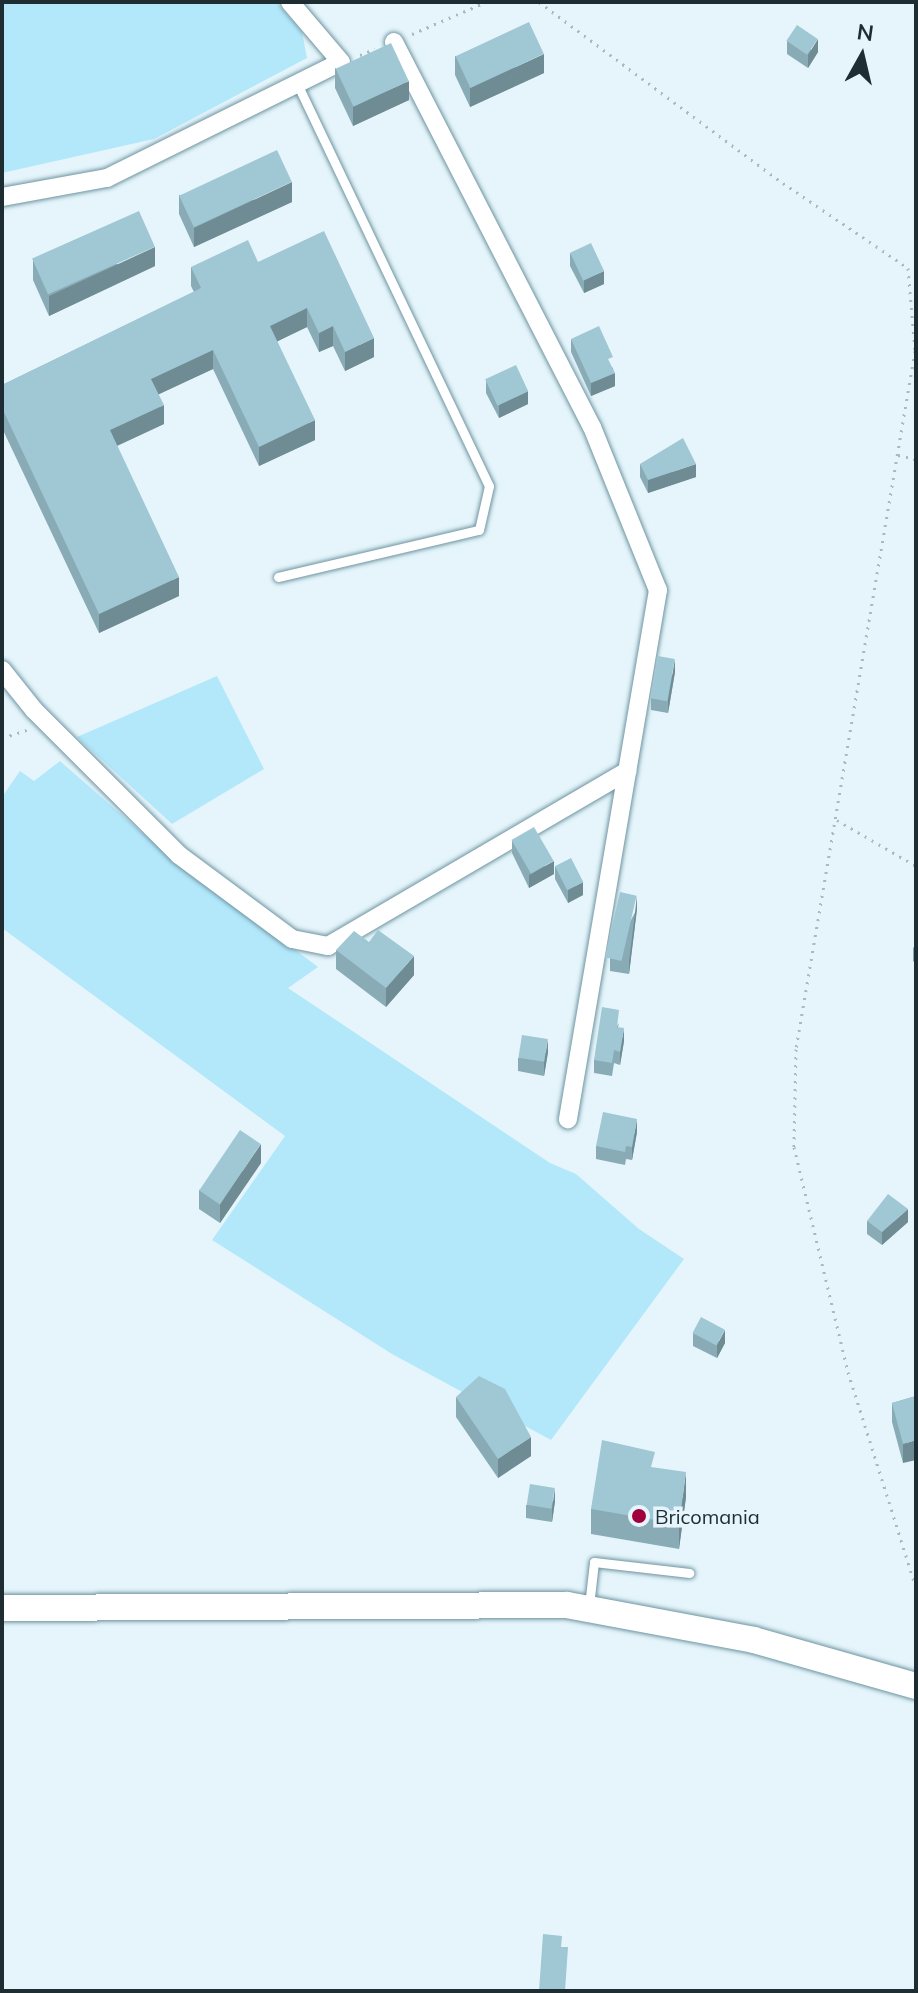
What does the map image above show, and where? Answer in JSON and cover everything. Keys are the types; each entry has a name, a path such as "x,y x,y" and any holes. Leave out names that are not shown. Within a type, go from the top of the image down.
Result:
{"main road":[{"path":"2,1608 589,1609 754,1640 916,1686"}],"street":[{"path":"2,197 107,178 341,62 290,2"},
{"path":"394,42 592,427 658,590 568,1119"},
{"path":"2,670 48,723 179,855 292,939 328,946 628,771"}],"lane":[{"path":"278,577 479,530 489,486 297,84"},
{"path":"589,1609 594,1562 689,1573"}],"path":[{"path":"341,62 486,2"},
{"path":"539,2 783,183 908,268 915,363 796,1049 794,1147 848,1372 916,1588"},
{"path":"898,455 916,459"},
{"path":"2,738 48,723"},
{"path":"837,820 916,866"}],"shaded area":[{"path":"2,2 276,2 302,32 307,58 154,139 2,173"},
{"path":"217,676 264,769 172,824 77,737"},
{"path":"60,761 155,844 318,967 288,988 550,1163 576,1174 639,1229 684,1259 551,1440 392,1354 212,1240 285,1136 2,928 2,797 20,771 34,781"}],"building":[{"path":"529,22 544,54 470,88 456,56"},
{"path":"797,25 818,39 807,55 786,41"},
{"path":"391,43 409,81 353,107 336,69"},
{"path":"277,150 292,182 194,227 179,196"},
{"path":"139,211 155,247 48,294 32,259"},
{"path":"324,231 374,338 345,352 333,326 319,333 307,308 270,326 315,420 259,447 213,350 151,379 164,405 110,430 179,577 99,614 2,408 2,385 201,288 191,267 248,240 258,262"},
{"path":"591,243 604,271 583,281 570,253"},
{"path":"599,326 613,357 608,359 615,373 591,383 571,339"},
{"path":"516,365 528,391 497,406 485,379"},
{"path":"683,438 696,464 648,480 640,464"},
{"path":"658,656 675,659 667,701 651,698"},
{"path":"534,827 554,861 531,874 511,840"},
{"path":"571,858 583,882 567,890 555,866"},
{"path":"620,892 637,896 621,961 605,957"},
{"path":"378,930 414,956 386,988 336,950 354,931 369,942"},
{"path":"602,1007 619,1010 617,1027 624,1028 620,1052 614,1050 612,1063 594,1060"},
{"path":"522,1035 548,1039 544,1062 518,1058"},
{"path":"603,1112 637,1119 632,1147 626,1146 625,1152 596,1146"},
{"path":"240,1130 261,1144 220,1204 199,1191"},
{"path":"888,1194 908,1209 882,1232 867,1221"},
{"path":"701,1317 725,1330 716,1346 693,1333"},
{"path":"479,1376 505,1389 531,1437 498,1459 456,1397"},
{"path":"916,1396 916,1440 903,1444 892,1403"},
{"path":"602,1440 655,1452 651,1467 686,1472 679,1524 591,1509"},
{"path":"530,1484 555,1488 551,1509 527,1505"},
{"path":"543,1934 562,1936 561,1947 568,1947 565,1991 539,1991"}],"place":[{"name":"Bricomania","path":"639,1516"}]}
